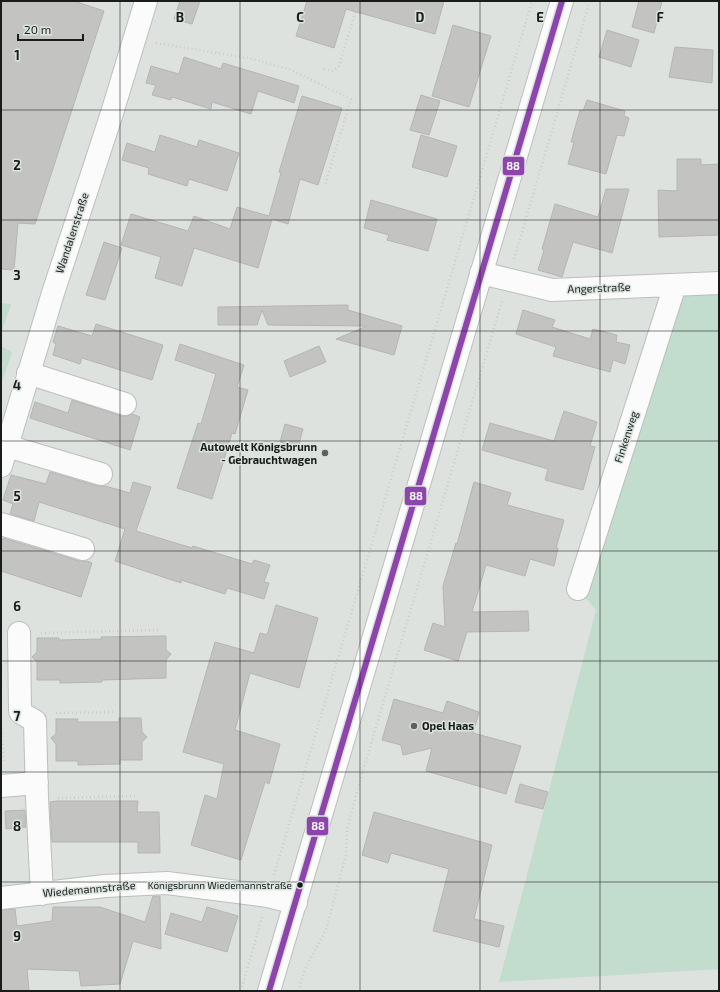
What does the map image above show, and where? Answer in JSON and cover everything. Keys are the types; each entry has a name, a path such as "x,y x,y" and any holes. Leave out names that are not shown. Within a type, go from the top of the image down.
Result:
{"street":[{"name":"Wandalenstraße","path":"1,466 28,373 146,1"},
{"path":"270,991 562,1"},
{"name":"Angerstraße","path":"481,273 552,290 719,283"},
{"name":"Finkenweg","path":"578,589 674,285"},
{"path":"28,373 125,404"},
{"path":"8,446 101,474"},
{"path":"1,524 82,549"},
{"path":"19,633 19,704 21,713 35,721 42,894"},
{"path":"3,786 37,791"},
{"name":"Wiedemannstraße","path":"1,898 105,886 167,883 268,896 296,903"}],"path":[{"path":"241,991 532,1"},
{"path":"298,991 305,969 326,930 346,855 347,830 358,788 590,1"},
{"path":"324,69 333,71 339,66 357,6"},
{"path":"134,39 248,58 289,69 352,99 325,185"},
{"path":"19,633 159,630"},
{"path":"21,713 114,712"},
{"path":"1,724 3,786"},
{"path":"37,791 136,796"}],"green space":[{"path":"678,287 719,288 719,969 499,982 596,610 578,589"},
{"path":"1,303 11,304 1,334"},
{"path":"1,346 12,352 1,385"}],"building":[{"path":"1,1 74,1 104,11 35,224 18,223 14,270 1,269"},
{"path":"180,1 200,1 192,24 174,19"},
{"path":"307,1 444,1 435,34 346,9 334,48 296,36"},
{"path":"639,1 662,1 654,33 632,27"},
{"path":"453,25 491,36 469,107 432,96"},
{"path":"607,30 639,40 631,67 599,57"},
{"path":"675,47 713,50 712,83 669,77"},
{"path":"184,57 221,69 223,63 299,86 294,103 258,91 251,114 212,102 211,109 172,97 171,100 152,95 156,85 146,83 151,66 179,74"},
{"path":"421,95 440,101 429,135 410,130"},
{"path":"302,96 342,108 318,185 300,179 288,224 272,219 258,268 194,248 182,286 155,278 161,257 121,245 131,214 188,231 194,216 230,229 237,207 269,216 281,173 279,172"},
{"path":"587,100 625,111 624,116 629,118 624,136 617,135 606,174 568,164 574,142 571,142 580,110 583,111"},
{"path":"160,135 197,147 199,140 239,153 227,191 189,179 187,186 148,174 149,168 122,160 127,143 155,152"},
{"path":"421,135 457,146 447,177 412,167"},
{"path":"677,159 701,159 701,165 719,164 719,235 659,237 658,190 677,191"},
{"path":"606,189 629,189 612,253 573,242 562,277 538,270 544,250 542,249 555,204 598,217"},
{"path":"371,200 437,219 428,251 387,240 389,235 364,228"},
{"path":"104,242 122,248 105,300 86,295"},
{"path":"348,305 348,310 402,326 394,355 336,339 367,326 268,325 262,310 257,325 218,325 218,307"},
{"path":"523,310 555,320 552,327 590,339 593,329 617,335 616,342 630,345 625,364 613,360 610,372 553,356 556,347 516,334"},
{"path":"96,324 163,345 152,380 82,358 80,364 53,355 56,344 53,342 58,326 92,336"},
{"path":"180,344 244,365 237,387 248,390 235,434 232,433 212,499 177,488 198,423 201,424 216,374 175,360"},
{"path":"319,346 326,362 290,377 284,361"},
{"path":"72,400 121,416 132,414 140,417 130,450 30,418 35,402 68,413"},
{"path":"564,411 597,422 590,446 595,447 583,490 545,480 548,469 482,450 490,423 554,441"},
{"path":"285,424 303,429 298,448 280,442"},
{"path":"50,472 97,486 105,486 130,493 133,482 151,487 136,531 252,564 254,560 270,565 264,582 269,583 264,599 227,588 225,594 181,580 181,583 115,561 125,529 39,502 34,521 10,514 13,504 3,500 11,475 46,484"},
{"path":"474,482 511,493 507,505 564,520 556,548 558,548 554,566 530,559 525,576 486,565 472,612 528,611 529,631 467,632 458,661 424,650 433,623 445,627 443,586 456,543 457,544"},
{"path":"3,538 79,561 87,561 92,563 81,597 1,571 1,542"},
{"path":"276,605 318,618 299,688 250,673 235,730 280,744 269,784 265,782 241,860 191,845 205,795 217,799 224,764 183,752 215,642 254,653 260,633 267,635"},
{"path":"166,636 166,650 171,654 166,660 166,678 60,683 60,680 37,680 37,662 32,657 37,652 37,638 59,638 59,640 102,639 101,637"},
{"path":"394,699 443,713 447,701 479,712 473,733 521,746 506,794 426,771 432,748 403,755 401,745 382,740"},
{"path":"119,718 141,718 142,732 147,737 142,742 142,760 120,760 120,764 78,765 78,761 56,761 56,744 51,738 56,734 56,719 78,719 77,722 119,722"},
{"path":"520,784 548,792 543,809 515,802"},
{"path":"138,801 137,812 159,812 160,853 138,853 138,842 52,842 50,802"},
{"path":"25,810 26,827 6,829 5,811"},
{"path":"374,812 492,845 474,919 504,926 499,947 433,931 449,869 391,853 388,863 362,855"},
{"path":"153,896 160,896 161,949 133,941 120,984 81,986 79,971 27,969 29,991 1,991 1,910 15,909 17,926 52,921 53,907 100,907 145,922"},
{"path":"207,907 238,916 227,952 165,934 171,913 202,922"}],"transit line":[{"name":"88","path":"269,991 562,1"}],"place":[{"name":"Autowelt Königsbrunn - Gebrauchtwagen","path":"325,453"},
{"name":"Opel Haas","path":"414,726"},
{"name":"Königsbrunn Wiedemannstraße","path":"300,885"}]}
